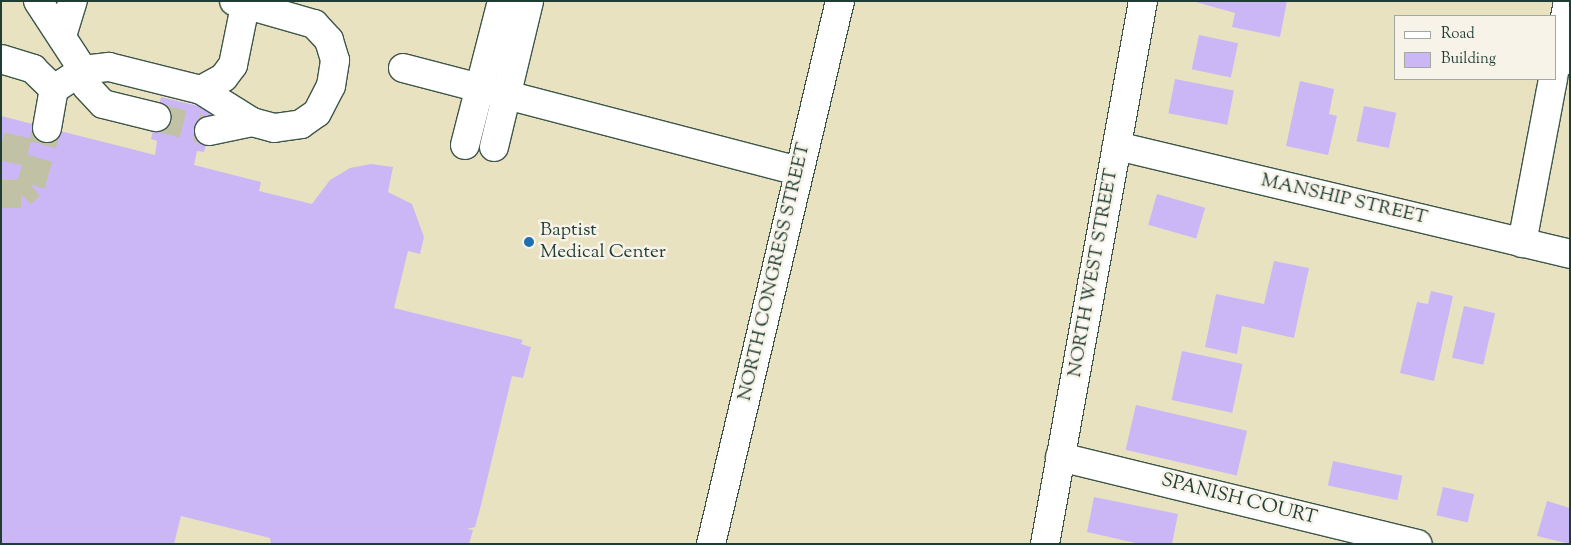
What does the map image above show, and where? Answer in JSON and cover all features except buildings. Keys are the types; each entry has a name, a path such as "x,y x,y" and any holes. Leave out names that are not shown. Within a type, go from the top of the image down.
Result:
{"street":[{"path":"38,1 62,36 85,78 103,104 156,117"},
{"path":"62,36 72,1"},
{"path":"494,147 494,89 502,1"},
{"path":"465,145 494,89 529,1"},
{"name":"NORTH CONGRESS STREET","path":"711,544 840,1"},
{"name":"NORTH WEST STREET","path":"1045,544 1143,1"},
{"path":"1556,65 1568,1"},
{"path":"201,90 224,77 233,65 242,2 314,24 329,40 335,60 324,101 309,118 286,128 252,122 209,131"},
{"path":"1,59 33,69 54,89"},
{"path":"54,89 109,67 201,90 252,122"},
{"path":"403,68 494,89 799,171"},
{"path":"1522,243 1553,80"},
{"path":"47,128 54,89"},
{"name":"MANSHIP STREET","path":"1117,146 1570,254"},
{"name":"SPANISH COURT","path":"1060,457 1418,544"}],"tunnel":[{"path":"156,117 209,131"},
{"path":"1,194 21,194 31,185 47,128"},
{"path":"1,146 39,155"}],"place":[{"name":"Baptist Medical Center","path":"529,242"}]}
